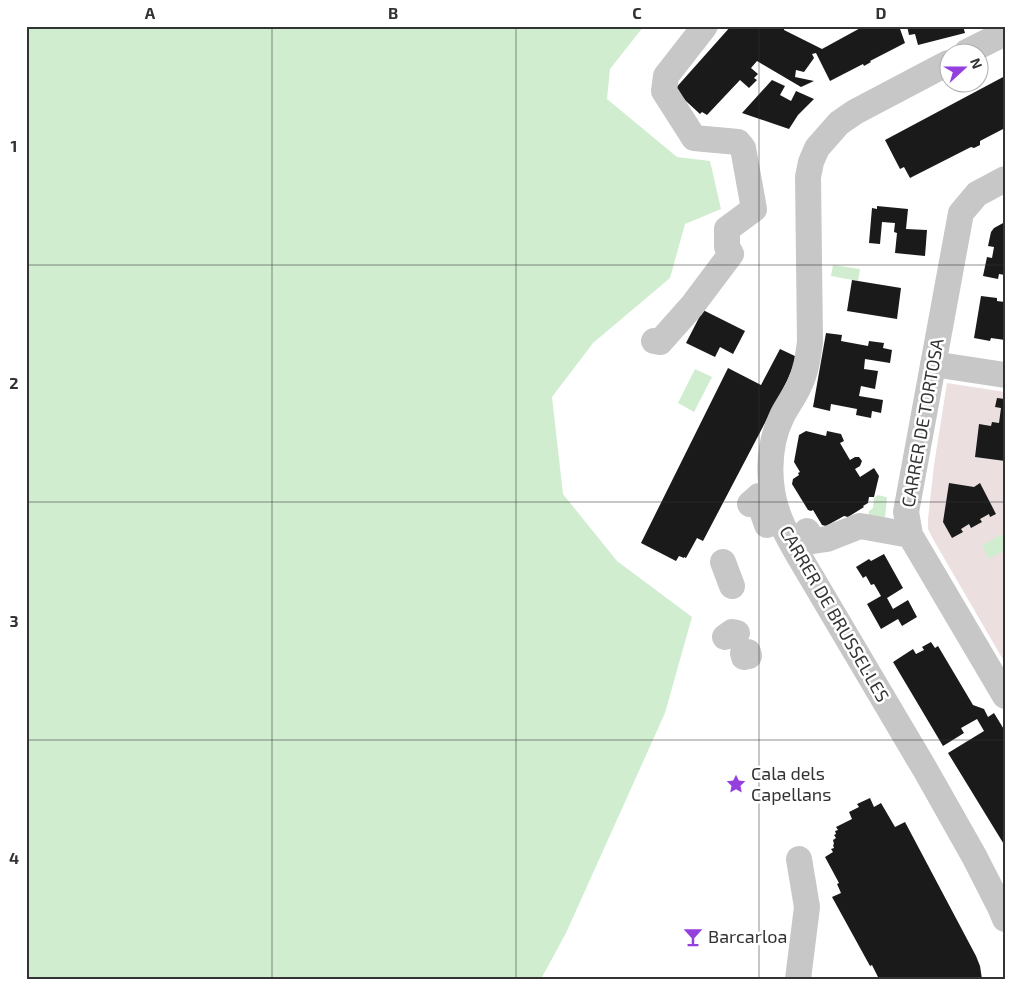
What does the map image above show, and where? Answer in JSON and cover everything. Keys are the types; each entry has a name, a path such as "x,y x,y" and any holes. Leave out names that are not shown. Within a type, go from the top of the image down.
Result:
{"street":[{"path":"654,341 660,342 698,298 731,254 727,247 728,230 754,209 744,148 738,142 694,138 664,92 666,76 705,26"},
{"path":"986,42 1005,32"},
{"name":"CARRER DE BRUSSEL·LES","path":"938,68 855,112 839,123 817,148 811,162 808,177 810,342 807,364 799,386 782,417 774,441 770,464 772,493 796,525 800,558 926,771 969,846 1003,912"},
{"name":"CARRER DE TORTOSA","path":"1005,179 977,194 961,213 906,512 910,536 1005,696"},
{"path":"933,364 1005,375"},
{"path":"750,504 758,496 768,528 796,525 813,541 827,539 860,526 910,536"},
{"path":"724,562 732,586"},
{"path":"798,979 807,907 799,859"}],"shaded area":[{"path":"26,26 644,26 610,69 607,99 677,157 710,161 721,209 685,224 670,278 593,343 552,397 563,494 617,561 692,617 665,713 566,933 541,979 26,979"},
{"path":"833,265 860,269 858,281 831,276"},
{"path":"695,369 712,377 694,412 678,403"},
{"path":"947,383 1005,392 1005,663 928,529 934,465"},
{"path":"878,495 887,498 885,518 868,517 869,511 873,508 874,498"},
{"path":"1005,533 1005,550 989,559 982,545"}],"building":[{"path":"731,26 781,26 784,30 822,49 864,26 899,26 905,43 864,66 863,64 830,81 816,53 812,54 814,58 804,72 796,70 795,77 814,81 801,87 757,61 751,68 758,74 754,78 757,80 749,88 740,80 707,115 702,112 700,114 674,90"},
{"path":"907,26 963,26 965,33 918,45 915,34 909,35"},
{"path":"1005,76 1005,128 980,141 980,145 974,148 971,147 910,178 904,167 900,169 885,140 975,92 988,92 988,85"},
{"path":"772,80 785,86 780,95 791,101 796,91 814,99 798,115 789,129 742,113"},
{"path":"877,206 908,209 906,229 927,230 925,256 895,253 897,233 894,232 895,223 882,222 880,244 869,243 872,208 877,209"},
{"path":"1005,222 1005,275 999,274 998,279 983,276 987,257 992,258 994,247 988,246 991,232 994,228"},
{"path":"852,280 901,288 897,319 847,311"},
{"path":"981,296 997,298 997,301 1005,302 1005,340 991,338 990,341 974,338"},
{"path":"703,310 745,331 733,354 720,347 715,357 686,343"},
{"path":"826,333 842,335 841,341 868,346 869,341 884,343 883,348 892,350 890,363 865,359 864,369 878,371 875,389 861,386 859,396 883,400 881,413 872,411 871,418 856,415 857,409 831,404 830,411 813,407"},
{"path":"780,349 797,357 787,381 703,541 697,538 686,558 679,556 676,561 641,543 728,368 761,385"},
{"path":"997,398 1005,399 1005,461 975,457 979,424 991,426 992,422 999,423 1001,408 995,407"},
{"path":"806,431 826,436 827,431 841,434 844,441 840,443 850,460 859,457 862,461 860,466 855,469 860,477 874,468 879,476 874,497 869,497 868,503 864,507 848,517 844,516 826,526 822,525 813,510 808,510 792,484 793,479 800,472 794,462 799,435"},
{"path":"949,483 974,487 980,483 996,514 990,517 989,514 980,519 982,522 971,528 969,524 961,529 963,532 952,538 943,522"},
{"path":"884,554 903,588 887,598 893,609 908,600 917,617 902,626 898,619 881,629 867,604 881,596 874,584 871,585 866,576 863,578 856,567 869,559 871,561"},
{"path":"931,642 935,648 938,646 973,705 984,709 988,717 994,713 1005,731 1005,846 948,753 984,731 977,719 961,728 964,733 943,746 893,662 913,649 916,654 924,650 922,647"},
{"path":"870,798 874,807 881,803 895,827 905,822 976,956 982,979 879,979 872,965 870,966 832,897 841,893 837,884 839,883 825,857 833,852 831,849 834,848 833,840 836,838 834,835 836,834 835,831 838,830 836,827 852,819 849,812 859,807 857,804"}],"place":[{"name":"Cala dels Capellans","path":"736,784"},
{"name":"Barcarloa","path":"693,937"}]}
